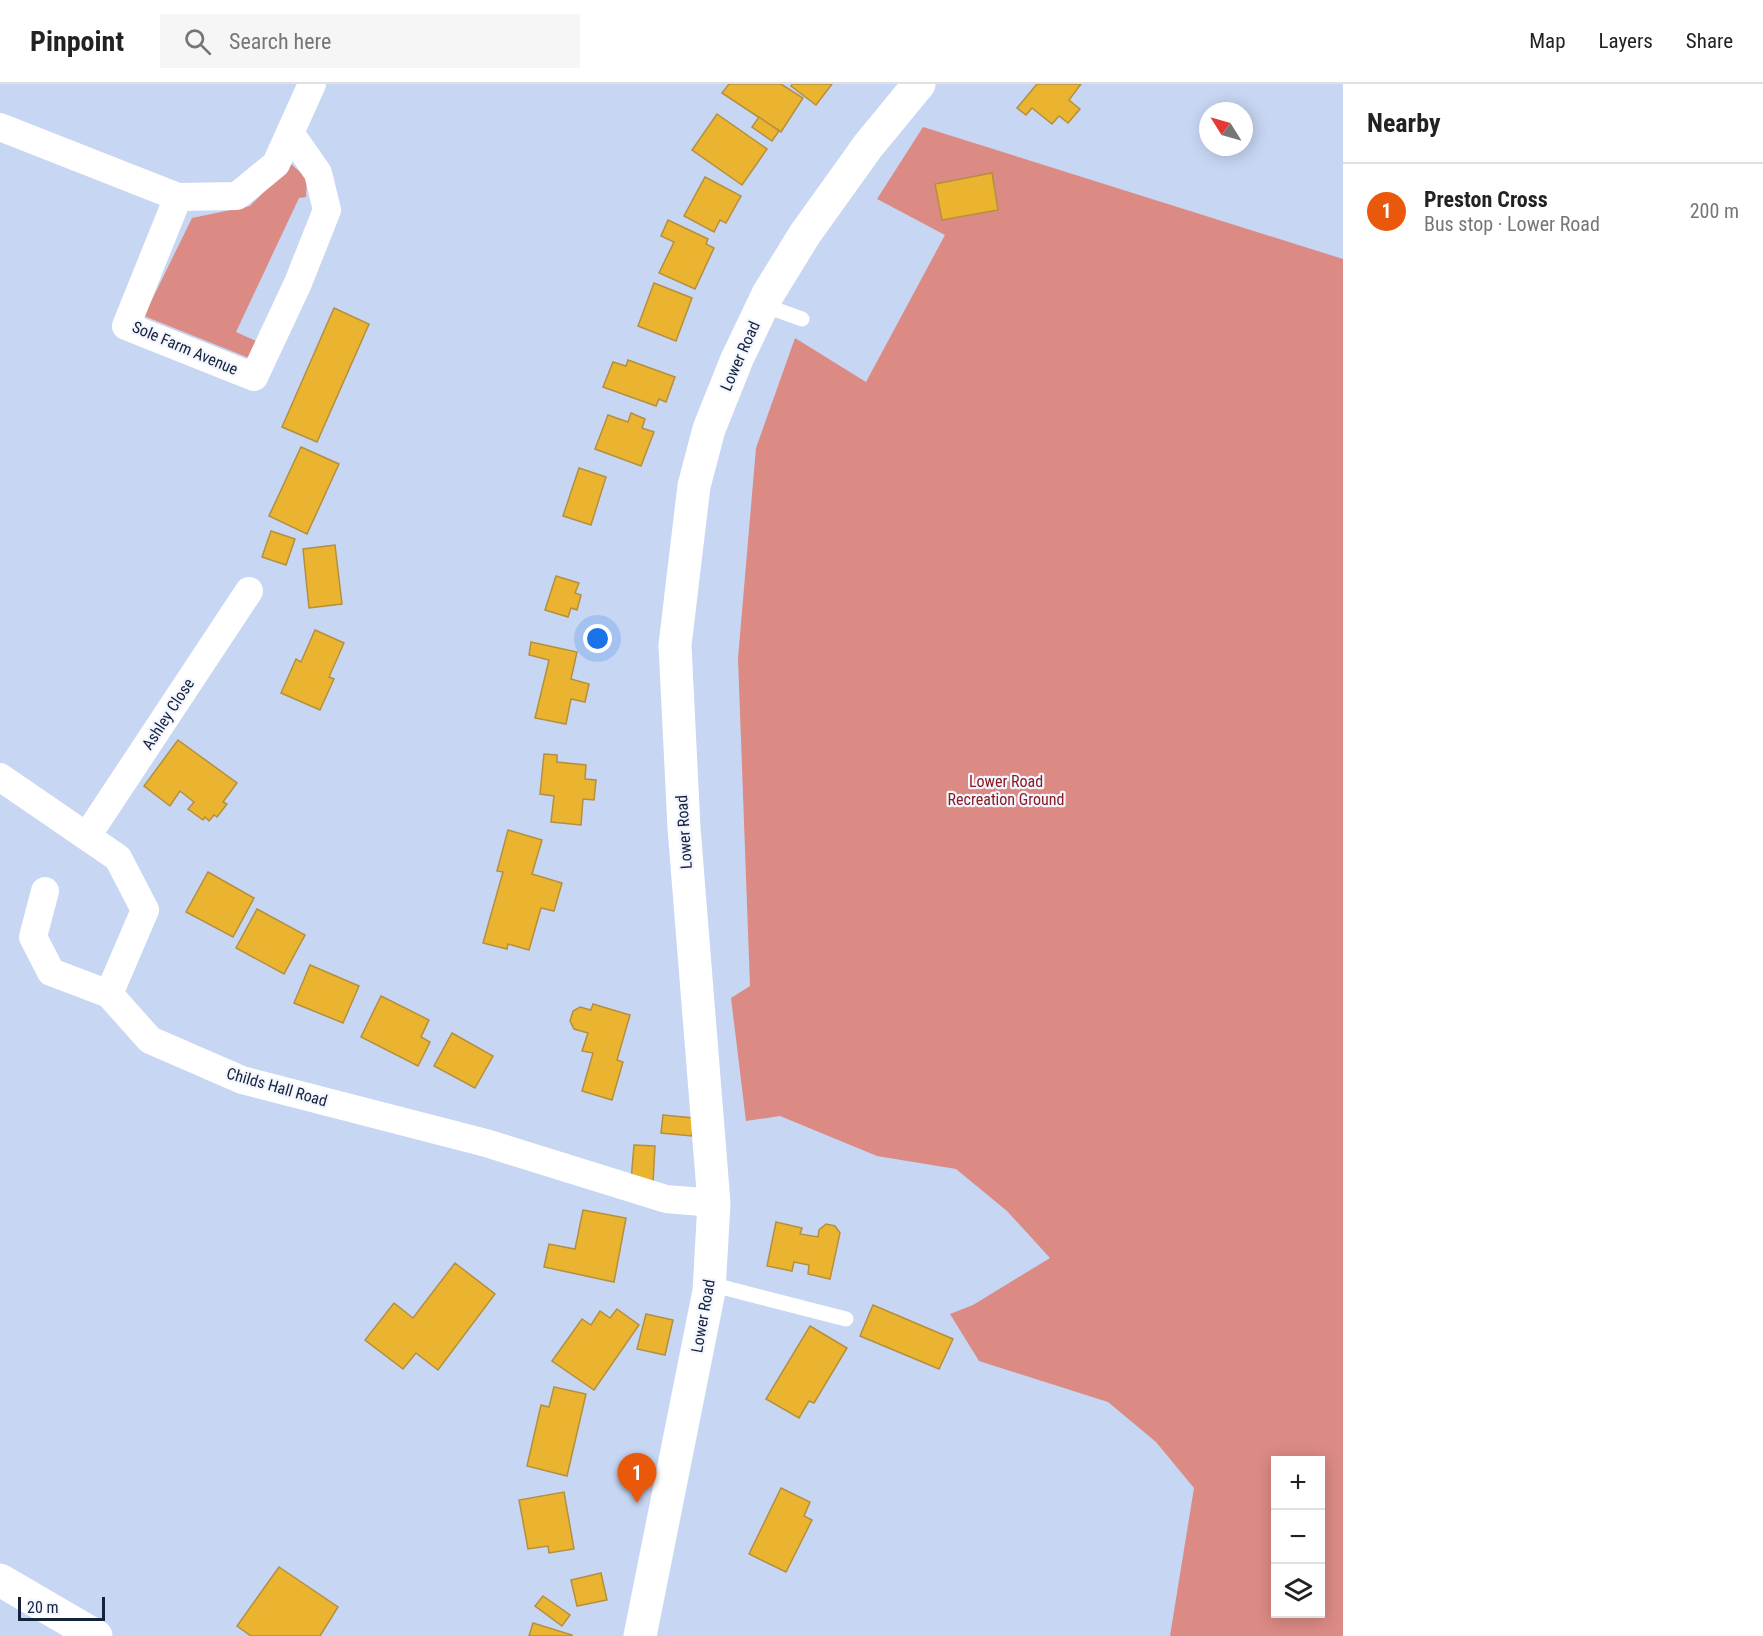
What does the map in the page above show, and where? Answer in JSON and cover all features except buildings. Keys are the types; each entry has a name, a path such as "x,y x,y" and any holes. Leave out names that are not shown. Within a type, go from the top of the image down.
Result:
{"street":[{"path":"0,127 178,197 237,196 276,164 312,84"},
{"name":"Lower Road","path":"640,1636 710,1284 714,1203 684,828 675,645 694,486 709,429 737,359 763,305 805,234 868,146 919,84"},
{"name":"Sole Farm Avenue","path":"178,197 126,326 254,377 298,283 327,210 318,172 290,134"},
{"name":"Ashley Close","path":"87,836 249,591"},
{"path":"0,777 118,858 145,910 109,994 51,972 33,937 45,891"},
{"name":"Childs Hall Road","path":"109,994 150,1041 242,1080 486,1143 666,1199 714,1203"},
{"path":"0,1580 96,1636"}],"lane":[{"path":"763,305 802,319"},
{"path":"710,1284 846,1319"}],"green space":[{"name":"Lower Road Recreation Ground","path":"923,127 1343,259 1343,1636 1170,1636 1194,1488 1156,1442 1108,1402 979,1361 950,1314 973,1305 1050,1258 1007,1211 956,1169 877,1156 780,1116 746,1121 731,998 750,986 738,658 756,448 795,338 866,382 945,235 877,199"},
{"path":"291,164 307,178 306,197 299,198 236,332 256,341 249,358 144,316 192,218 250,206"}],"place":[{"name":"Preston Cross","path":"637,1503"}]}
